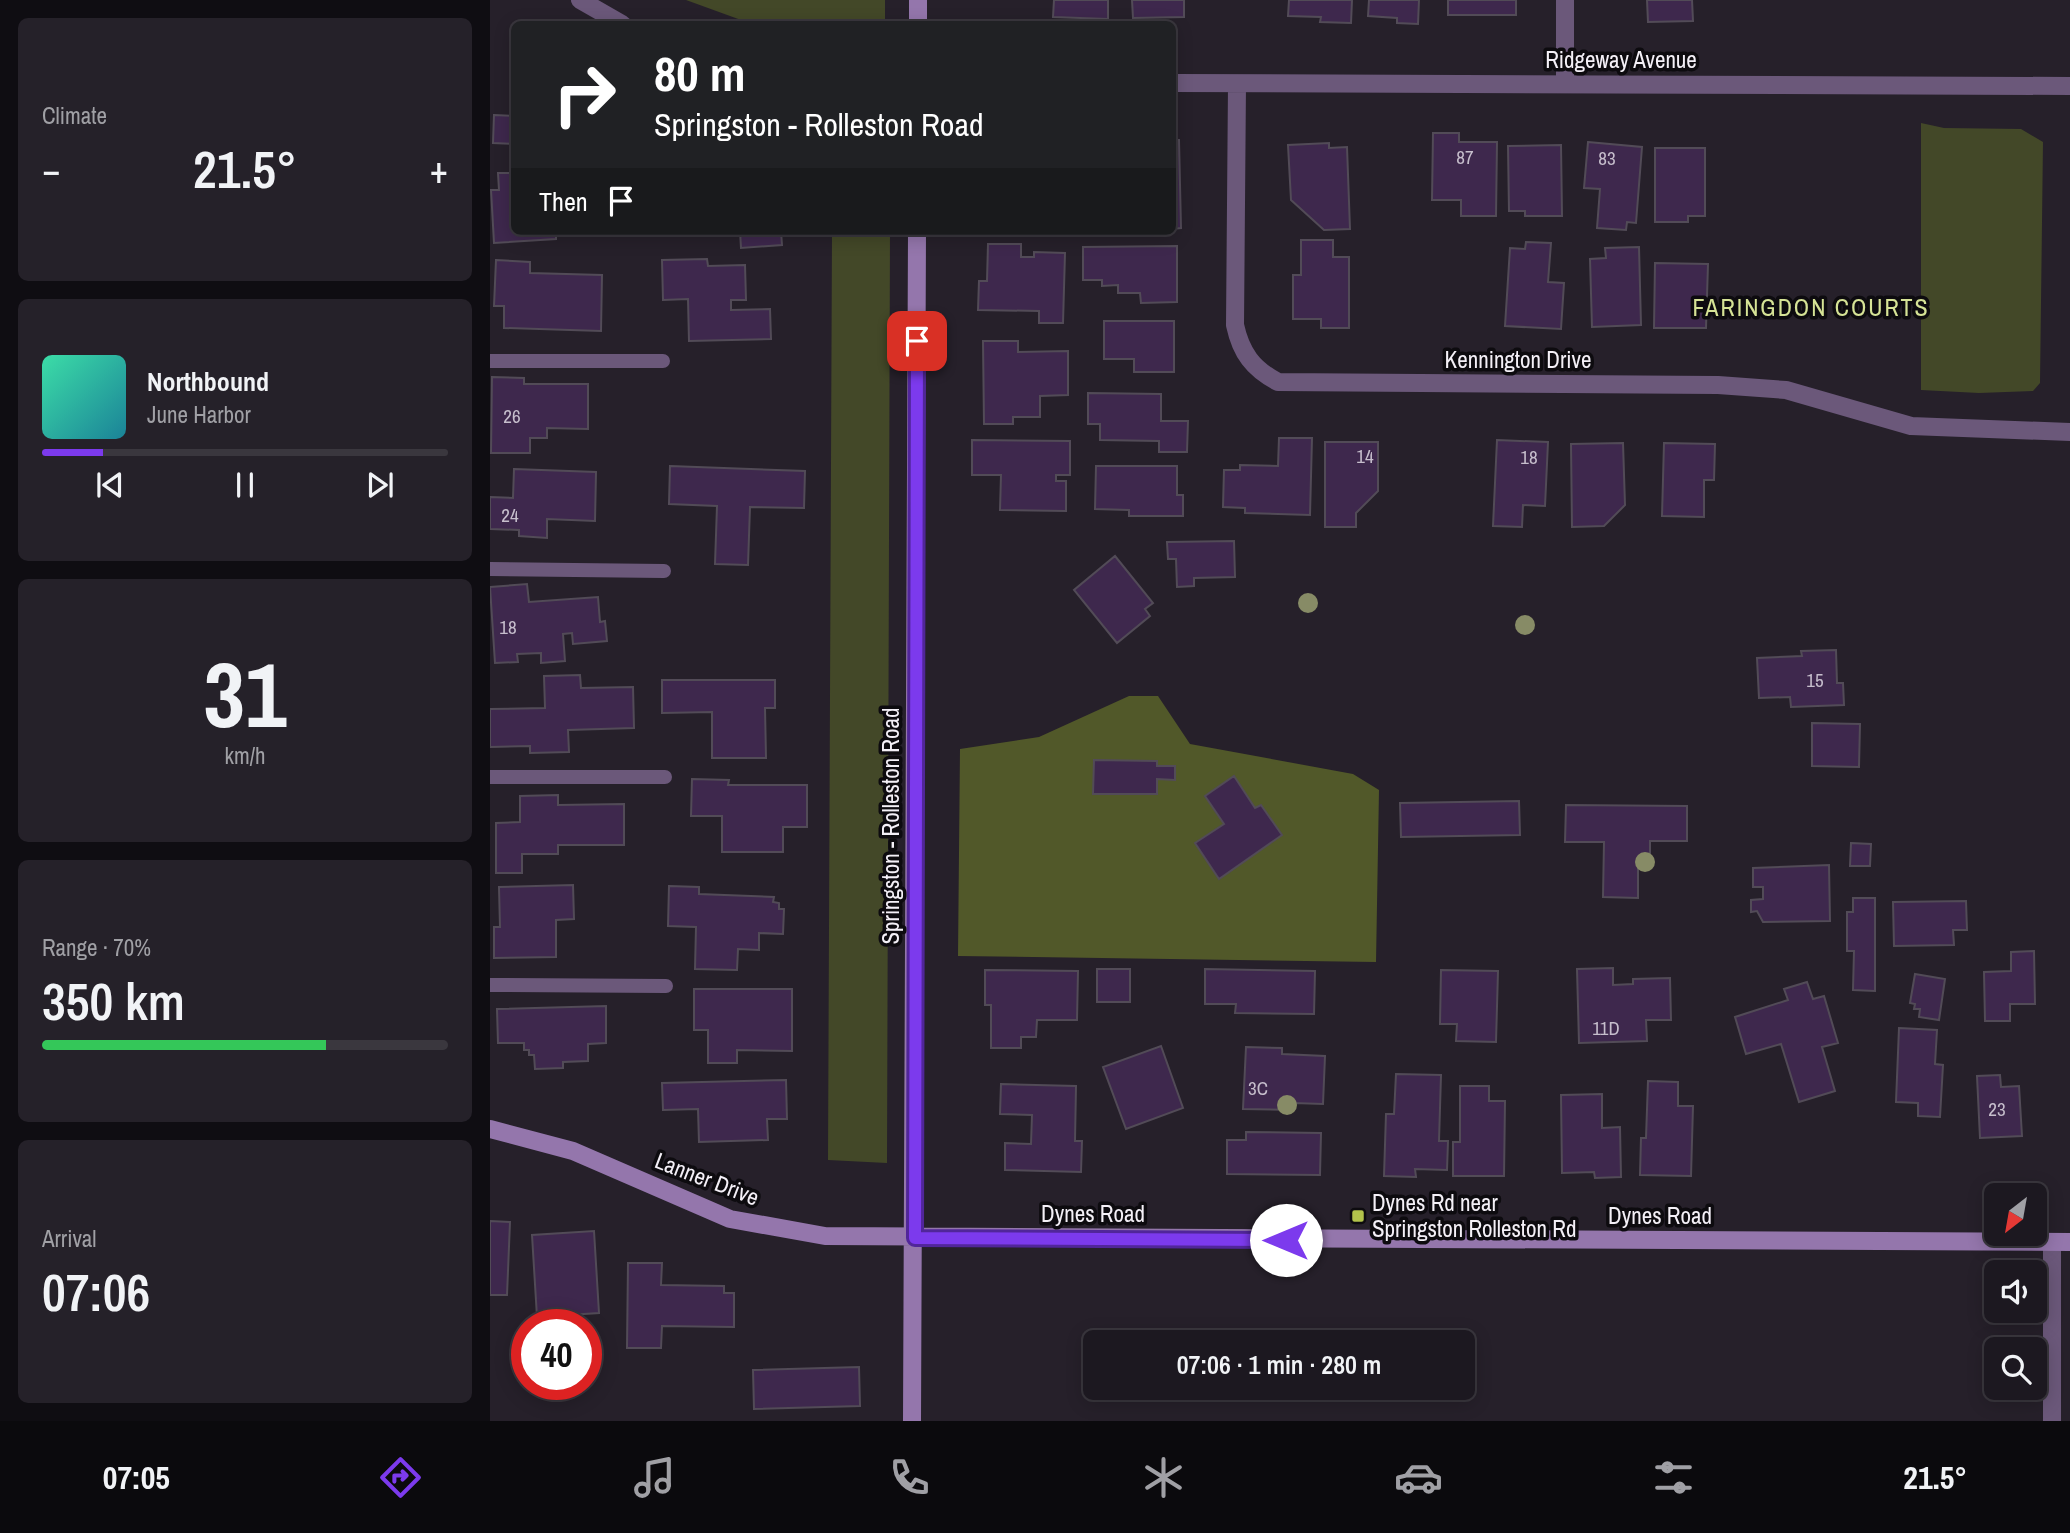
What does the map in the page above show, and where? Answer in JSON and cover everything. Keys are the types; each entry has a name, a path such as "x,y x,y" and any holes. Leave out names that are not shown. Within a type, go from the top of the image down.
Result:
{"street":[{"path":"580,0 617,21"},
{"path":"918,0 918,21"},
{"path":"1565,84 1566,0"},
{"name":"Ridgeway Avenue","path":"1176,83 2070,86"},
{"name":"Kennington Drive","path":"1237,83 1235,325 1244,353 1253,366 1278,382 1718,385 1786,390 1911,426 2070,432"},
{"name":"Springston - Rolleston Road","path":"912,1421 915,1238 917,235"},
{"name":"Lanner Drive","path":"490,1129 573,1151 730,1219 815,1235 915,1238"},
{"name":"Dynes Road","path":"915,1238 2061,1242"},
{"path":"2052,1421 2061,1242"}],"lane":[{"path":"490,361 663,361"},
{"path":"490,569 664,571"},
{"path":"490,777 665,777"},
{"path":"490,985 666,986"}],"green space":[{"path":"686,0 885,0 885,21 744,21"},
{"path":"1921,123 1944,128 2021,129 2043,142 2040,383 2033,391 1979,393 1921,390"},
{"path":"832,235 890,235 887,1163 828,1160"},
{"path":"1129,696 1158,696 1190,744 1353,774 1379,790 1376,962 958,956 960,749 1039,737"}],"building":[{"path":"1054,0 1108,0 1108,19 1053,17"},
{"path":"1132,0 1184,0 1184,17 1133,18"},
{"path":"1289,0 1352,0 1351,23 1320,22 1321,17 1288,16"},
{"path":"1369,0 1419,0 1418,24 1397,23 1397,18 1368,16"},
{"path":"1448,0 1516,0 1516,15 1448,15"},
{"path":"1647,0 1692,0 1693,21 1648,22"},
{"path":"494,115 511,116 511,144 493,143"},
{"path":"1433,133 1459,133 1459,142 1497,142 1496,216 1461,216 1461,200 1432,200"},
{"path":"1176,140 1179,140 1181,228 1176,229"},
{"path":"1588,142 1642,147 1636,223 1627,222 1626,230 1597,228 1600,189 1584,188"},
{"path":"1329,143 1329,148 1347,147 1350,229 1324,230 1291,200 1288,145"},
{"path":"1561,145 1562,216 1525,216 1525,211 1509,211 1508,146"},
{"path":"1655,148 1705,148 1705,216 1688,216 1688,222 1655,222"},
{"path":"498,173 511,173 511,235 556,235 556,239 494,243 491,190 499,190"},
{"path":"740,235 781,235 782,245 741,248"},
{"path":"1301,240 1333,240 1333,257 1349,257 1349,328 1321,328 1321,319 1293,319 1293,275 1301,275"},
{"path":"1526,242 1551,243 1548,282 1564,283 1561,329 1505,326 1510,248 1525,249"},
{"path":"988,244 1021,244 1021,257 1034,257 1034,252 1065,253 1063,323 1039,323 1039,311 978,310 979,281 987,281"},
{"path":"1177,246 1177,302 1141,303 1140,293 1118,293 1118,285 1102,286 1102,280 1083,280 1083,247"},
{"path":"1639,247 1641,325 1592,327 1590,259 1606,258 1605,248"},
{"path":"707,259 708,266 745,265 746,300 731,300 731,310 770,309 771,339 689,341 688,299 663,300 662,260"},
{"path":"496,260 530,262 530,273 602,275 601,331 504,328 504,306 494,306"},
{"path":"1655,263 1708,264 1706,328 1654,328"},
{"path":"1104,321 1174,321 1174,372 1134,372 1134,359 1104,359"},
{"path":"983,341 1018,341 1018,352 1068,351 1068,395 1040,396 1040,417 1013,417 1013,424 984,424"},
{"path":"492,377 524,378 524,384 588,384 588,429 547,428 547,438 530,438 530,453 491,453"},
{"path":"1088,393 1161,394 1161,421 1188,421 1187,452 1159,452 1159,441 1100,440 1100,424 1088,424"},
{"path":"1279,438 1312,438 1310,515 1245,513 1245,508 1223,507 1224,470 1240,470 1240,465 1278,466"},
{"path":"972,440 1070,441 1070,475 1056,475 1056,481 1066,481 1066,511 1000,510 1001,475 972,475"},
{"path":"1497,440 1548,442 1545,506 1523,505 1522,527 1493,526"},
{"path":"1325,442 1378,442 1378,491 1356,513 1356,527 1325,527"},
{"path":"1623,443 1625,505 1604,526 1572,527 1571,444"},
{"path":"1664,443 1715,444 1714,480 1704,480 1704,517 1662,516"},
{"path":"670,466 805,471 804,508 750,507 748,565 715,564 717,506 669,504"},
{"path":"1096,466 1177,466 1177,495 1183,495 1183,516 1129,516 1129,510 1095,509"},
{"path":"514,469 596,472 595,521 547,519 547,538 519,536 519,530 490,529 490,497 513,498"},
{"path":"1234,541 1235,577 1194,578 1194,586 1177,587 1176,559 1168,559 1167,542"},
{"path":"1115,556 1153,603 1145,609 1150,616 1117,643 1074,590"},
{"path":"527,584 529,602 598,597 600,622 605,621 607,641 573,644 572,633 563,634 565,661 541,663 541,653 517,654 518,662 495,663 490,587"},
{"path":"1836,650 1837,683 1843,683 1844,705 1791,707 1790,697 1759,698 1757,658 1802,656 1801,651"},
{"path":"580,675 581,688 633,687 634,728 568,730 569,752 530,753 530,746 490,747 490,709 545,708 544,676"},
{"path":"662,680 775,680 775,708 765,708 766,758 712,758 712,712 662,713"},
{"path":"1812,723 1860,724 1859,767 1812,766"},
{"path":"1094,760 1157,761 1157,766 1175,766 1175,780 1157,779 1157,794 1093,794"},
{"path":"1234,776 1255,808 1261,805 1282,835 1219,879 1195,843 1224,824 1205,796"},
{"path":"692,779 729,780 728,785 807,785 807,827 783,827 783,852 722,852 722,816 691,816"},
{"path":"558,795 558,805 624,804 624,845 558,845 558,854 522,854 522,873 496,873 496,823 520,822 520,796"},
{"path":"1519,801 1520,835 1401,837 1400,803"},
{"path":"1566,805 1687,806 1687,841 1650,841 1650,865 1638,864 1638,898 1603,897 1604,842 1565,842"},
{"path":"1851,843 1871,844 1870,866 1850,866"},
{"path":"1829,865 1830,921 1763,922 1757,911 1751,912 1751,900 1763,899 1763,887 1753,887 1753,868"},
{"path":"573,885 574,919 556,920 556,957 494,958 494,927 500,927 499,887"},
{"path":"669,886 699,887 699,894 774,897 773,902 779,903 779,909 784,909 783,934 759,933 759,950 738,949 737,970 695,969 696,927 668,926"},
{"path":"1853,898 1875,898 1875,991 1853,990 1854,951 1847,951 1847,912 1853,912"},
{"path":"1966,901 1967,930 1953,930 1954,945 1894,946 1893,902"},
{"path":"2034,951 2035,1004 2010,1004 2010,1021 1985,1021 1984,972 2011,971 2011,952"},
{"path":"1613,968 1613,985 1633,984 1633,979 1670,978 1671,1020 1646,1020 1647,1041 1579,1043 1577,969"},
{"path":"1097,969 1130,969 1130,1002 1097,1002"},
{"path":"1205,969 1315,971 1314,1014 1235,1013 1236,1004 1205,1004"},
{"path":"985,970 1078,971 1077,1020 1037,1020 1036,1037 1021,1037 1021,1048 991,1048 991,1005 985,1005"},
{"path":"1441,970 1498,971 1496,1042 1456,1041 1457,1024 1440,1024"},
{"path":"1915,974 1945,979 1939,1020 1919,1017 1920,1009 1914,1009 1915,1004 1910,1003"},
{"path":"1807,982 1813,999 1824,996 1838,1043 1822,1047 1835,1091 1799,1102 1781,1044 1746,1054 1735,1017 1788,1000 1784,989"},
{"path":"694,989 792,989 792,1051 737,1050 737,1063 708,1063 708,1030 694,1030"},
{"path":"606,1006 606,1043 588,1044 588,1061 563,1062 563,1068 535,1069 534,1055 529,1055 529,1050 524,1050 524,1043 498,1043 497,1009"},
{"path":"1899,1028 1937,1030 1935,1064 1943,1065 1940,1117 1918,1116 1918,1103 1896,1102"},
{"path":"1161,1046 1183,1108 1126,1129 1103,1067"},
{"path":"1246,1047 1282,1048 1282,1054 1325,1056 1323,1104 1294,1103 1294,1110 1243,1109"},
{"path":"1396,1074 1441,1075 1439,1141 1448,1141 1447,1170 1415,1169 1416,1177 1384,1176 1386,1114 1394,1114"},
{"path":"2000,1075 2001,1087 2019,1086 2022,1136 1980,1138 1977,1076"},
{"path":"786,1080 787,1119 767,1119 768,1140 699,1142 698,1109 663,1110 662,1083"},
{"path":"1648,1081 1678,1082 1678,1106 1693,1106 1691,1176 1640,1175 1641,1138 1646,1138"},
{"path":"1001,1084 1076,1086 1075,1141 1082,1141 1081,1172 1005,1170 1005,1143 1031,1144 1032,1115 1000,1114"},
{"path":"1460,1086 1489,1086 1489,1101 1505,1101 1504,1176 1453,1176 1453,1142 1460,1142"},
{"path":"1602,1094 1602,1128 1620,1127 1621,1177 1595,1178 1594,1172 1562,1173 1561,1095"},
{"path":"1246,1132 1321,1133 1320,1175 1227,1174 1227,1140 1246,1140"},
{"path":"490,1221 510,1222 507,1295 490,1295"},
{"path":"594,1231 599,1309 537,1309 532,1235"},
{"path":"628,1263 662,1263 661,1285 724,1286 724,1293 734,1293 734,1327 662,1326 661,1348 627,1348"},
{"path":"859,1367 860,1406 754,1409 753,1370"}],"place":[{"name":"Dynes Rd near Springston Rolleston Rd","path":"1358,1216"}],"district":[{"name":"FARINGDON COURTS","path":"1811,308"}],"route":[{"path":"917,341 915,1238 1286,1240"}]}
